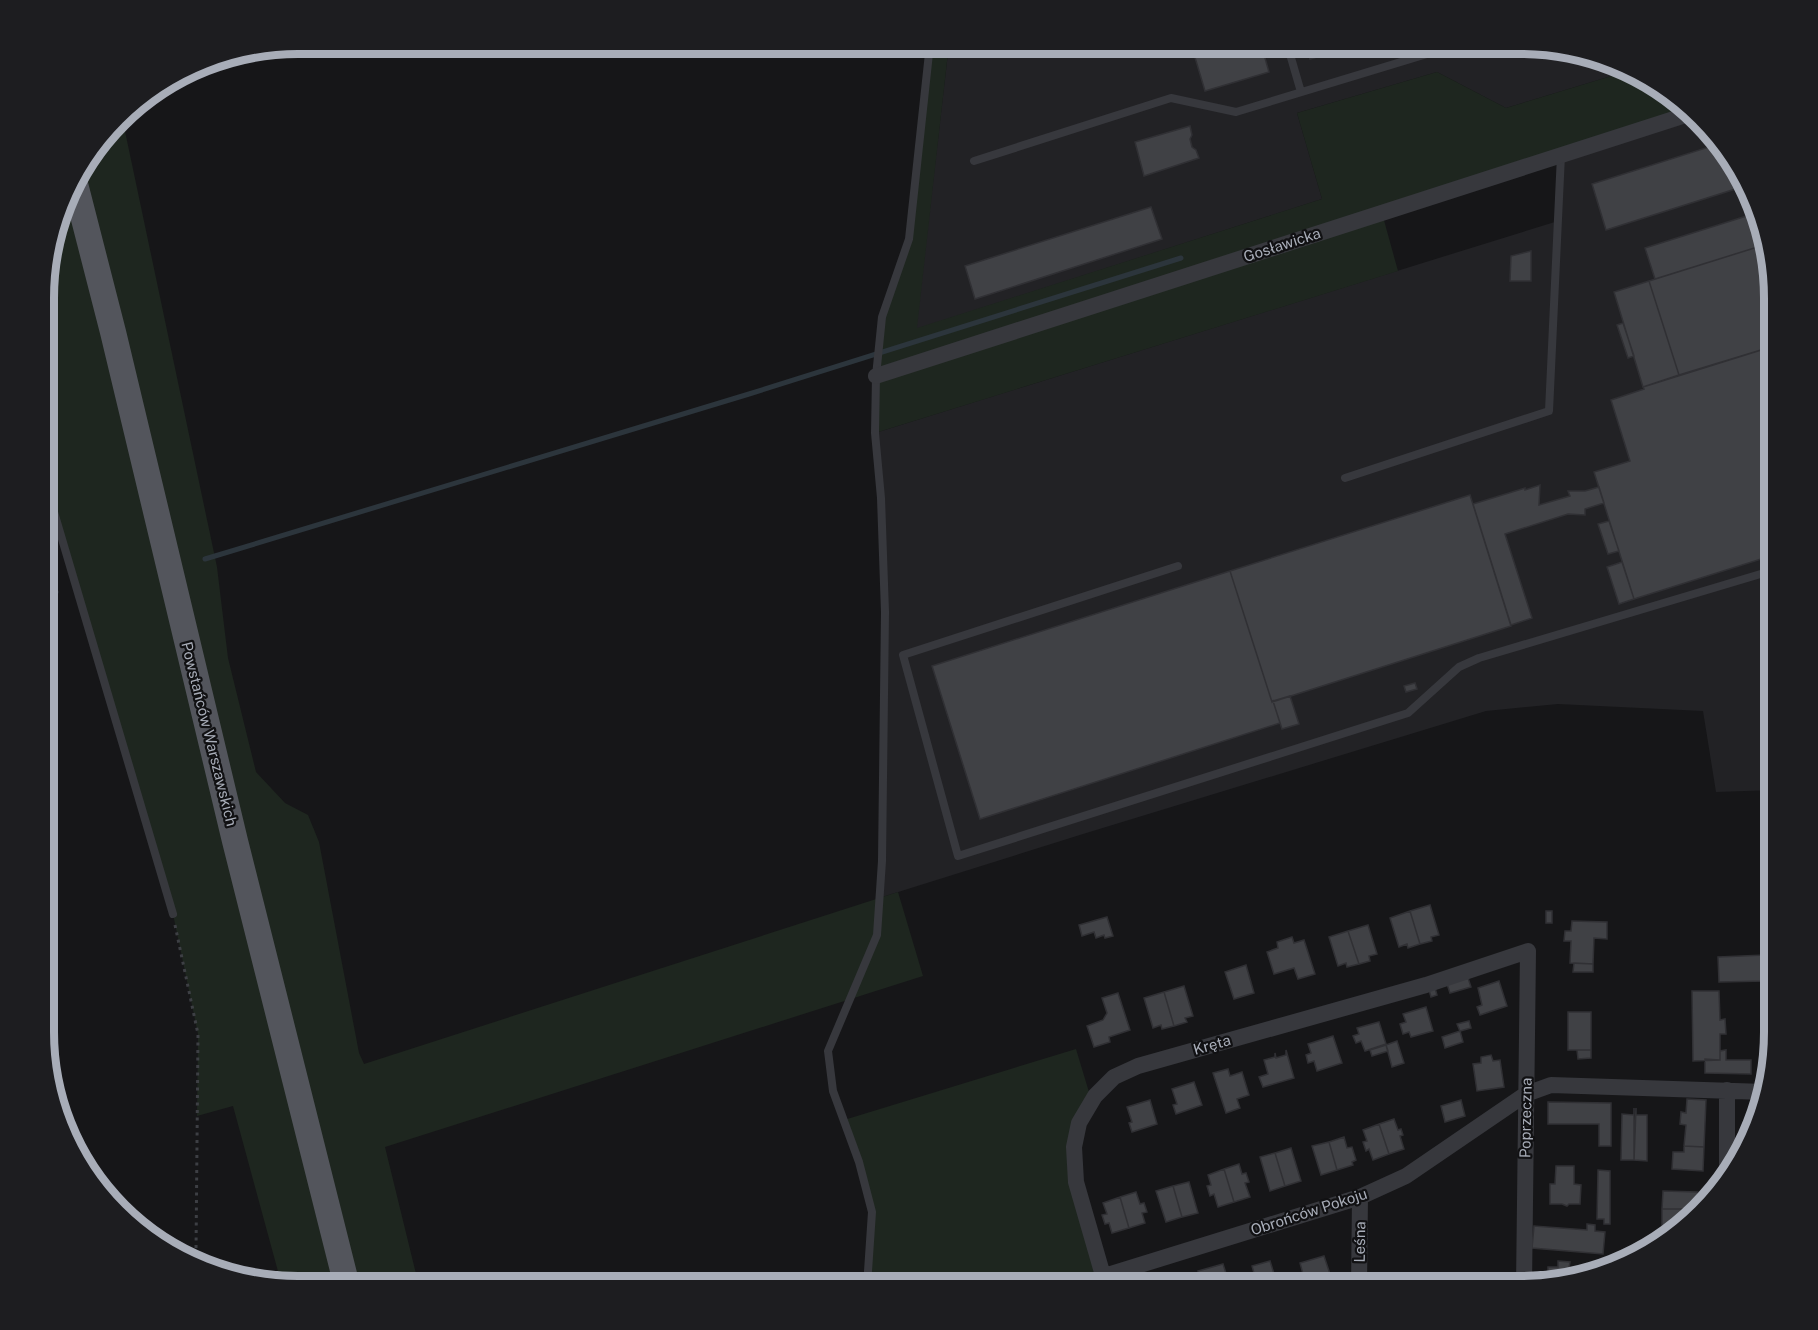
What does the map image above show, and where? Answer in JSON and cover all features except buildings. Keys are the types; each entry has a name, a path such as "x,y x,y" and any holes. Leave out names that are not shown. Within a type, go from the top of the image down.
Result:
{"main road":[{"name":"Powstańców Warszawskich","path":"78,194 235,841 344,1276"}],"street":[{"name":"Gosławicka","path":"876,376 1682,116"},
{"name":"Poprzeczna","path":"1524,1276 1528,951"},
{"name":"Kręta","path":"1102,1276 1076,1182 1074,1147 1079,1123 1095,1096 1114,1077 1138,1066 1426,985 1528,951"},
{"name":"Obrońców Pokoju","path":"1122,1276 1360,1197 1406,1176 1526,1094 1551,1085 1757,1092"},
{"path":"1727,1090 1727,1160"},
{"name":"Leśna","path":"1359,1276 1360,1197"}],"lane":[{"path":"868,1276 872,1212 859,1162 833,1091 828,1051 877,934 882,861 885,612 881,498 875,433 876,376 882,317 909,239 929,54"},
{"path":"1290,54 1301,92"},
{"path":"974,161 1171,98 1236,112 1427,54"},
{"path":"1345,478 1549,411 1561,155"},
{"path":"54,512 172,914"},
{"path":"1178,566 903,655 958,856 1408,713 1459,667 1479,658 1764,573"}],"path":[{"path":"172,914 198,1034 196,1253"}],"shaded area":[{"path":"929,54 948,54 917,328 1322,199 1297,113 1437,72 1506,108 1617,74 1655,95 1682,116 1382,213 1398,271 875,433 882,317 909,239"},
{"path":"948,54 1520,54 1552,56 1583,62 1617,74 1506,108 1437,72 1297,113 1322,199 916,329"},
{"path":"1682,116 1703,137 1723,163 1739,190 1756,235 1762,266 1764,298 1764,790 1716,792 1703,711 1558,704 1486,711 879,898 885,612 875,433 1558,221 1561,155"},
{"path":"124,128 217,567 228,658 256,772 285,803 308,815 319,842 359,1053 364,1064 898,892 923,976 385,1147 417,1276 279,1275 233,1106 197,1116 198,1034 173,914 54,512 56,266 62,235 79,190 95,163"},
{"path":"1076,1049 1092,1102 1074,1147 1103,1276 868,1276 872,1212 844,1120"}],"waterway":[{"path":"205,559 749,394 1181,258"}]}
